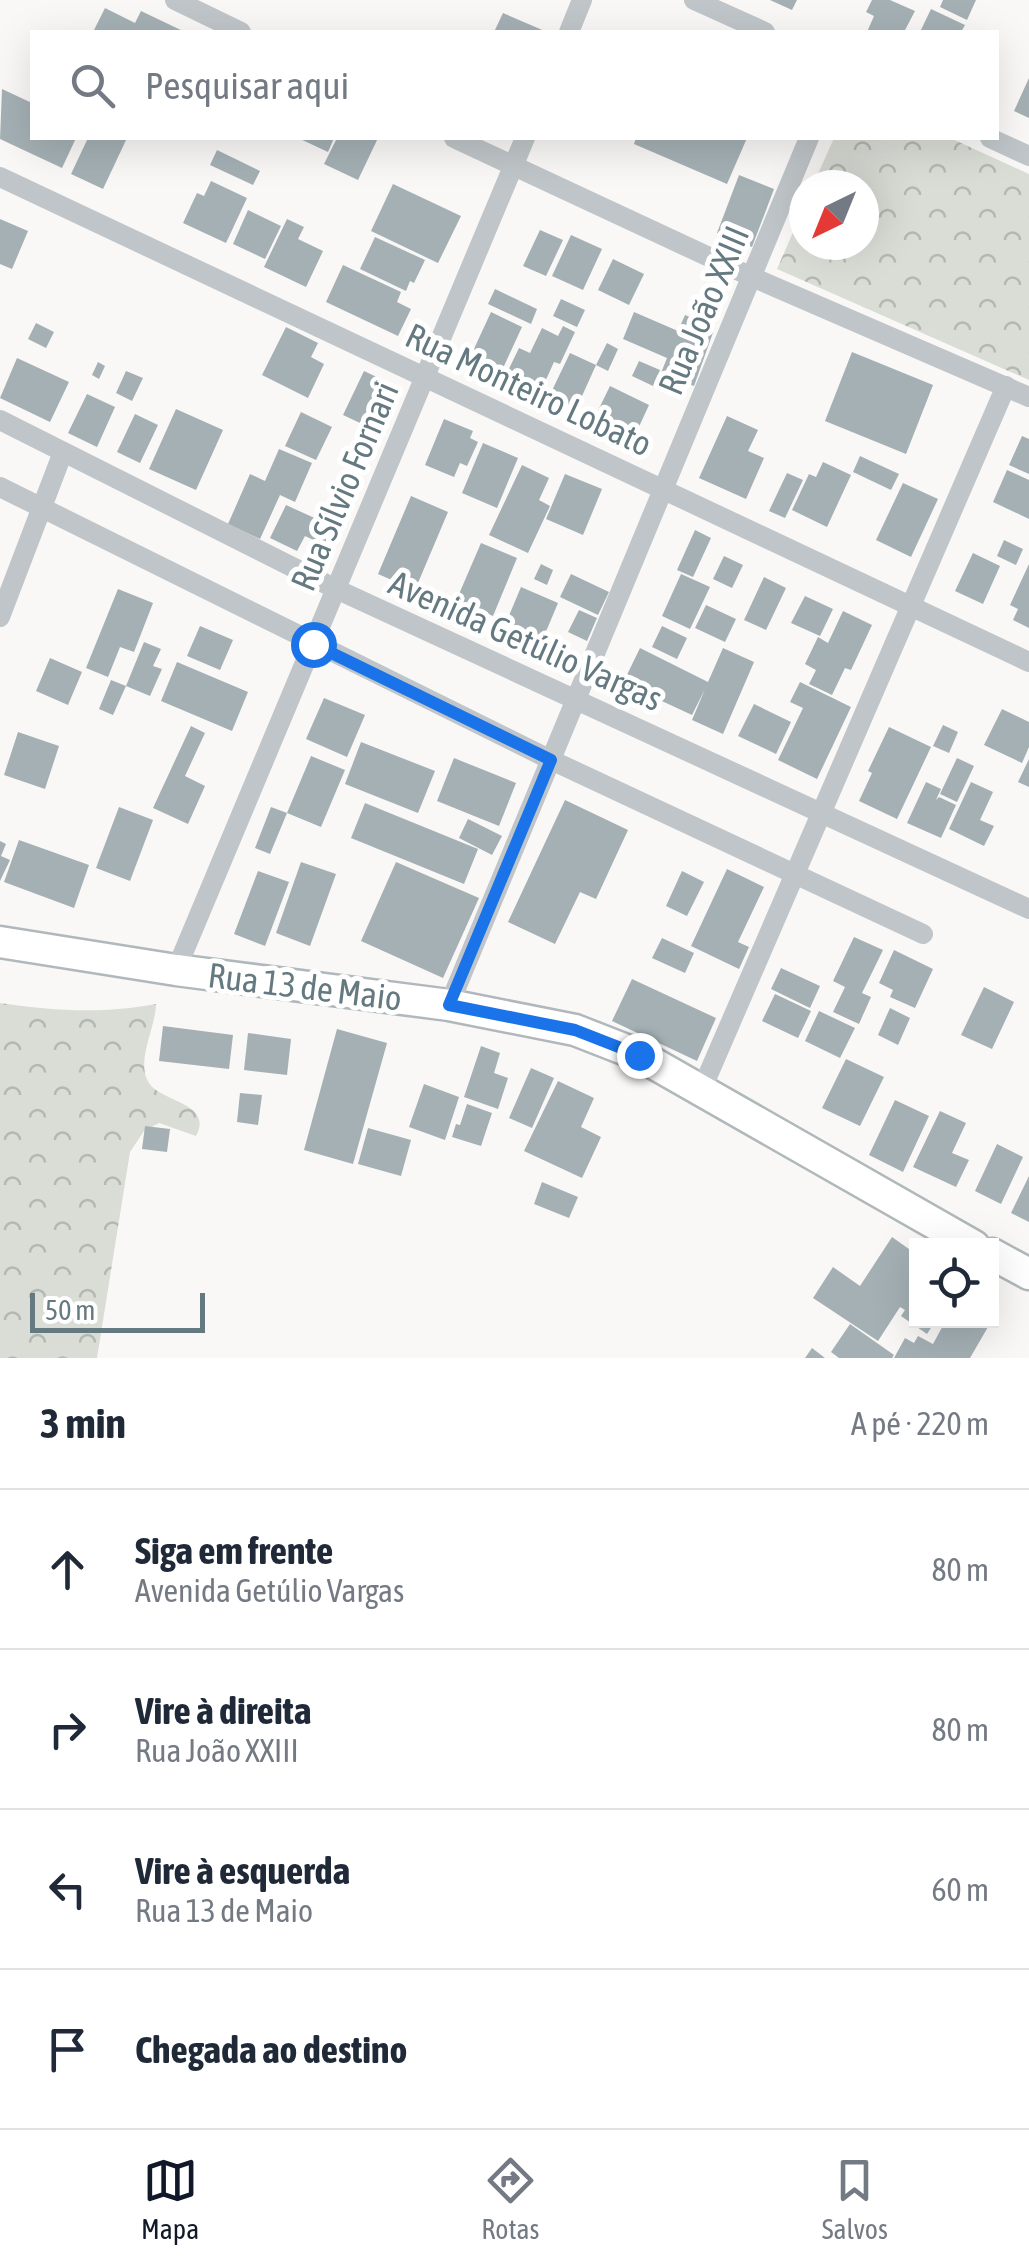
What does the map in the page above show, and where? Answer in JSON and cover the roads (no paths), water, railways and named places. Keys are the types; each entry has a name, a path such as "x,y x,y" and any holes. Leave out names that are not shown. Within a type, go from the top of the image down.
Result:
{"main road":[{"name":"Rua 13 de Maio","path":"0,942 176,970 449,1005 575,1030 639,1055 960,1238"},
{"path":"999,1258 1029,1274"}],"street":[{"path":"175,0 237,30"},
{"path":"570,30 582,0"},
{"path":"694,0 761,30"},
{"path":"458,140 752,277 1029,397"},
{"name":"Rua Sílvio Fornari","path":"176,970 524,140"},
{"name":"Rua João XXIII","path":"449,1005 809,140"},
{"path":"994,140 1029,156"},
{"name":"Rua Monteiro Lobato","path":"0,177 1029,662"},
{"path":"701,1091 1006,386"},
{"name":"Avenida Getúlio Vargas","path":"0,420 336,589 1029,910"},
{"path":"0,618 63,452"},
{"path":"0,487 551,760 923,934"}]}
